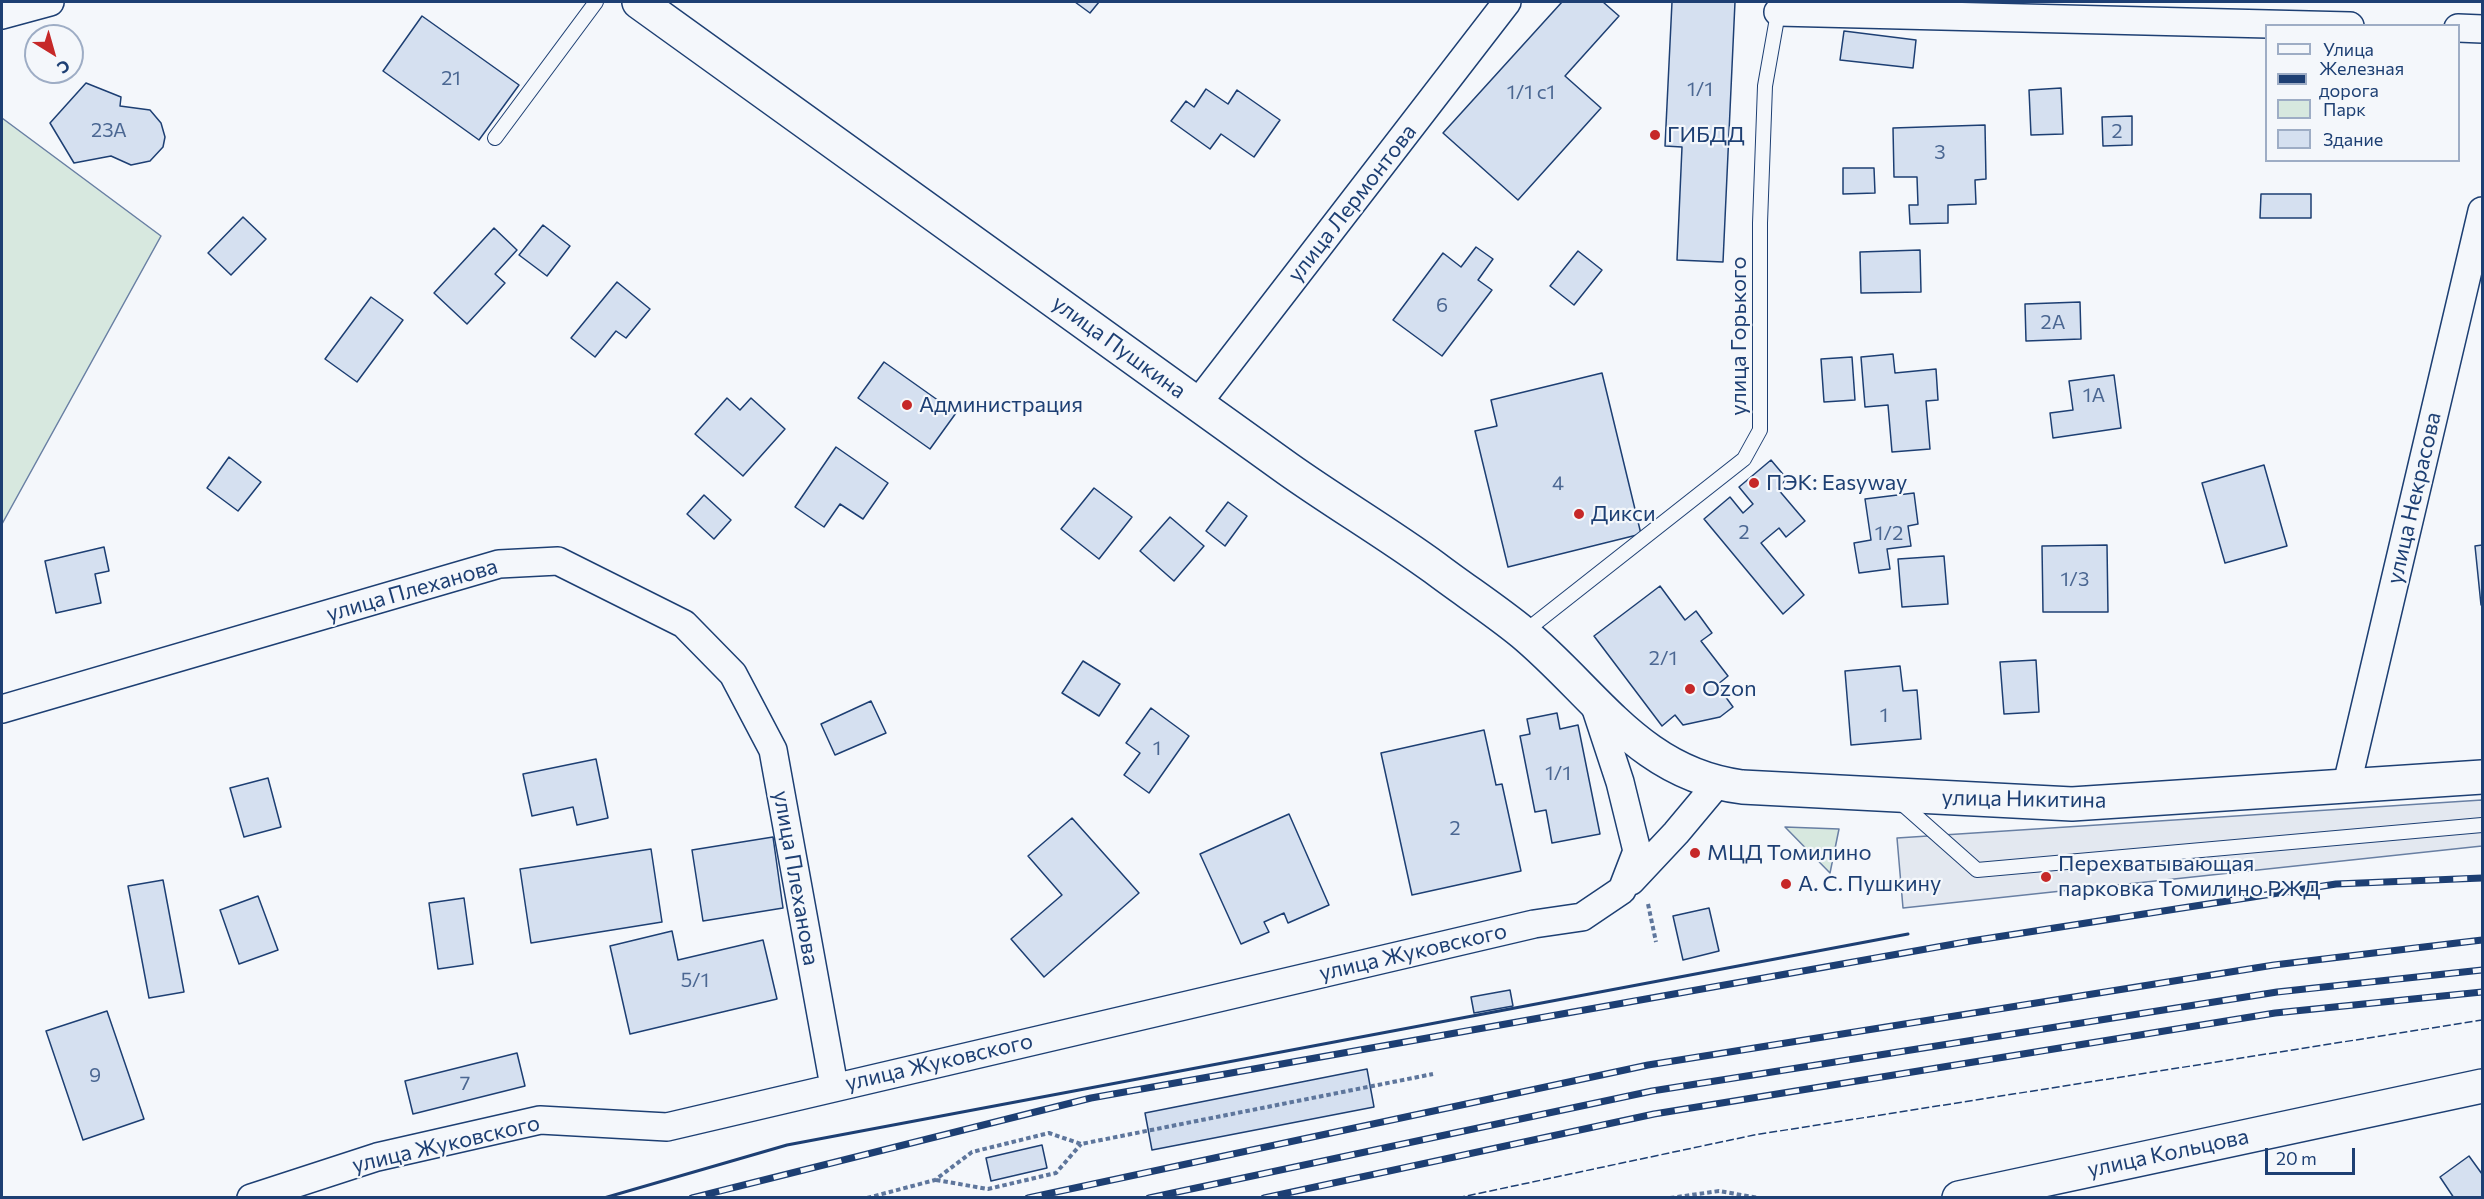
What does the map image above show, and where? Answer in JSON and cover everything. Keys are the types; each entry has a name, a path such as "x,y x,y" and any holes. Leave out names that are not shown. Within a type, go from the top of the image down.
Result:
{"main road":[{"name":"улица Пушкина","path":"639,2 889,179 1197,404 1431,566 1523,633 1593,699"},
{"name":"улица Никитина","path":"1593,699 1633,740 1656,757 1717,784 1893,796 2072,804 2347,784 2482,777"},
{"name":"улица Кольцова","path":"1959,1197 2482,1086"}],"street":[{"path":"2,15 50,2"},
{"name":"улица Лермонтова","path":"1197,404 1507,2"},
{"path":"1779,7 2290,24"},
{"path":"2460,28 2482,29"},
{"name":"улица Некрасова","path":"2347,784 2482,211"},
{"name":"улица Плеханова","path":"2,709 499,564 558,561 684,624 733,674 773,750 834,1086"},
{"path":"1593,699 1620,782 1637,851 1622,891"},
{"name":"улица Жуковского","path":"251,1197 378,1157 540,1120 668,1127 834,1086 1534,924 1582,917 1622,891 1676,833 1717,784"}],"lane":[{"path":"495,138 596,2"},
{"name":"улица Горького","path":"1523,633 1744,459 1760,429 1760,223 1764,86 1779,7"},
{"path":"1893,796 1977,870 2482,825"}],"path":[{"path":"1648,903 1656,942"},
{"path":"867,1197 935,1180 972,1152 1038,1135 1049,1133 1081,1144 1433,1074"},
{"path":"935,1180 988,1189 1056,1173 1081,1144"},
{"path":"1670,1197 1719,1191 1759,1197"}],"green space":[{"path":"2,118 161,236 2,524"},
{"path":"1785,827 1839,829 1830,873"}],"shaded area":[{"name":"Перехватывающая парковка Томилино РЖД","path":"2482,800 2482,846 1903,908 1897,838"}],"building":[{"path":"1075,2 1099,2 1090,13"},
{"path":"1562,2 1603,2 1619,16 1565,76 1601,108 1518,200 1443,133"},
{"path":"1672,2 1735,2 1723,262 1677,260 1682,147 1665,146"},
{"path":"422,16 519,85 479,140 383,71"},
{"path":"1844,31 1916,40 1913,68 1840,60"},
{"path":"86,83 121,97 120,106 150,110 161,123 165,137 163,147 150,161 131,165 111,156 74,163 50,123"},
{"path":"2061,88 2063,134 2031,135 2029,90"},
{"path":"1206,89 1228,104 1237,90 1280,120 1254,157 1221,134 1210,149 1171,121 1186,101 1194,107"},
{"path":"2132,116 2132,145 2103,146 2102,117"},
{"path":"1985,125 1986,179 1975,180 1976,204 1948,205 1948,223 1910,224 1909,205 1918,205 1917,177 1894,177 1893,128"},
{"path":"1843,168 1874,168 1875,193 1843,194"},
{"path":"2261,194 2311,194 2311,218 2260,218"},
{"path":"243,217 266,239 231,275 208,253"},
{"path":"543,225 570,246 547,276 519,255"},
{"path":"494,228 517,250 495,274 505,283 467,324 434,293"},
{"path":"1476,247 1493,259 1478,280 1492,290 1442,356 1393,320 1443,253 1461,267"},
{"path":"1920,250 1921,292 1861,293 1860,252"},
{"path":"1578,251 1602,270 1574,305 1550,286"},
{"path":"617,282 650,309 626,338 616,331 595,357 571,338"},
{"path":"371,297 403,320 357,382 325,359"},
{"path":"2080,302 2081,339 2026,341 2025,304"},
{"path":"1893,354 1895,373 1936,369 1938,400 1926,401 1930,449 1892,452 1888,405 1865,407 1861,357"},
{"path":"1852,357 1855,400 1824,402 1821,359"},
{"name":"Администрация","path":"884,362 956,413 930,449 858,398"},
{"path":"1602,373 1641,534 1508,567 1475,431 1497,426 1491,400"},
{"path":"2114,375 2121,428 2053,438 2050,413 2073,410 2069,381"},
{"path":"727,398 740,410 751,398 785,429 743,476 695,434"},
{"path":"836,447 888,483 863,519 840,504 824,527 795,507"},
{"path":"229,457 261,482 238,511 207,488"},
{"path":"1771,460 1787,479 1777,488 1805,521 1786,537 1779,528 1761,543 1804,595 1783,614 1704,519 1730,497 1743,513 1753,504 1739,487"},
{"path":"2264,465 2287,546 2225,563 2202,483"},
{"path":"1094,488 1132,517 1099,559 1061,529"},
{"path":"1914,493 1918,524 1908,526 1911,546 1887,549 1890,569 1859,573 1854,543 1871,540 1865,499"},
{"path":"704,495 731,520 714,539 687,514"},
{"path":"1228,502 1247,516 1225,546 1206,531"},
{"path":"1170,517 1204,546 1174,581 1140,551"},
{"path":"2107,545 2108,612 2043,612 2042,546"},
{"path":"2482,545 2482,605 2481,605 2475,546"},
{"path":"104,547 109,571 95,574 101,603 56,613 45,561"},
{"path":"1944,556 1948,604 1902,607 1898,559"},
{"path":"1660,586 1685,620 1696,611 1712,633 1701,641 1728,676 1717,685 1733,707 1720,717 1683,725 1675,715 1662,726 1594,636"},
{"path":"2036,660 2039,712 2004,714 2000,662"},
{"path":"1083,661 1120,684 1099,716 1062,693"},
{"path":"1900,666 1903,691 1917,690 1921,739 1851,745 1845,671"},
{"path":"871,701 886,733 835,755 821,724"},
{"path":"1151,708 1189,736 1149,793 1124,775 1140,753 1126,743"},
{"path":"1557,713 1560,729 1578,725 1600,834 1552,843 1546,810 1535,812 1520,736 1530,734 1527,719"},
{"path":"1484,730 1496,785 1502,784 1521,871 1412,895 1381,753"},
{"path":"596,759 608,818 577,825 573,807 532,816 523,774"},
{"path":"268,778 281,827 244,837 230,788"},
{"path":"1289,814 1329,905 1288,923 1284,913 1264,922 1269,932 1241,944 1200,854"},
{"path":"1072,818 1139,893 1044,977 1011,939 1062,895 1028,856"},
{"path":"773,837 783,908 703,921 692,850"},
{"path":"651,849 662,922 531,943 520,869"},
{"path":"163,880 184,992 149,998 128,886"},
{"path":"258,896 278,950 239,964 220,910"},
{"path":"464,898 473,964 438,969 429,903"},
{"path":"1709,908 1719,951 1683,960 1673,916"},
{"path":"672,931 678,960 763,940 777,999 630,1034 610,946"},
{"path":"1510,990 1513,1006 1474,1013 1471,997"},
{"path":"107,1011 144,1119 83,1140 46,1031"},
{"path":"517,1053 525,1086 413,1114 405,1081"},
{"path":"1367,1069 1374,1107 1152,1150 1145,1113"},
{"path":"1042,1145 1047,1168 991,1181 986,1158"},
{"path":"2469,1156 2482,1174 2482,1198 2454,1198 2440,1177"}],"railway":[{"path":"692,1198 1091,1098 1971,941 2336,884 2482,878"},
{"path":"1028,1198 1648,1065 2274,965 2482,940"},
{"path":"1149,1198 1652,1091 2277,992 2482,970"},
{"path":"1264,1198 1654,1114 2275,1013 2482,992"}],"fence":[{"path":"1457,1198 1754,1135 2482,1020"}],"wall":[{"path":"604,1198 787,1145 1908,934"}],"place":[{"name":"ГИБДД","path":"1655,135"},
{"name":"Администрация","path":"907,405"},
{"name":"ПЭК: Easyway","path":"1754,483"},
{"name":"Дикси","path":"1579,514"},
{"name":"Ozon","path":"1690,689"},
{"name":"МЦД Томилино","path":"1695,853"},
{"name":"Перехватывающая парковка Томилино РЖД","path":"2046,877"},
{"name":"А. С. Пушкину","path":"1786,884"}]}
